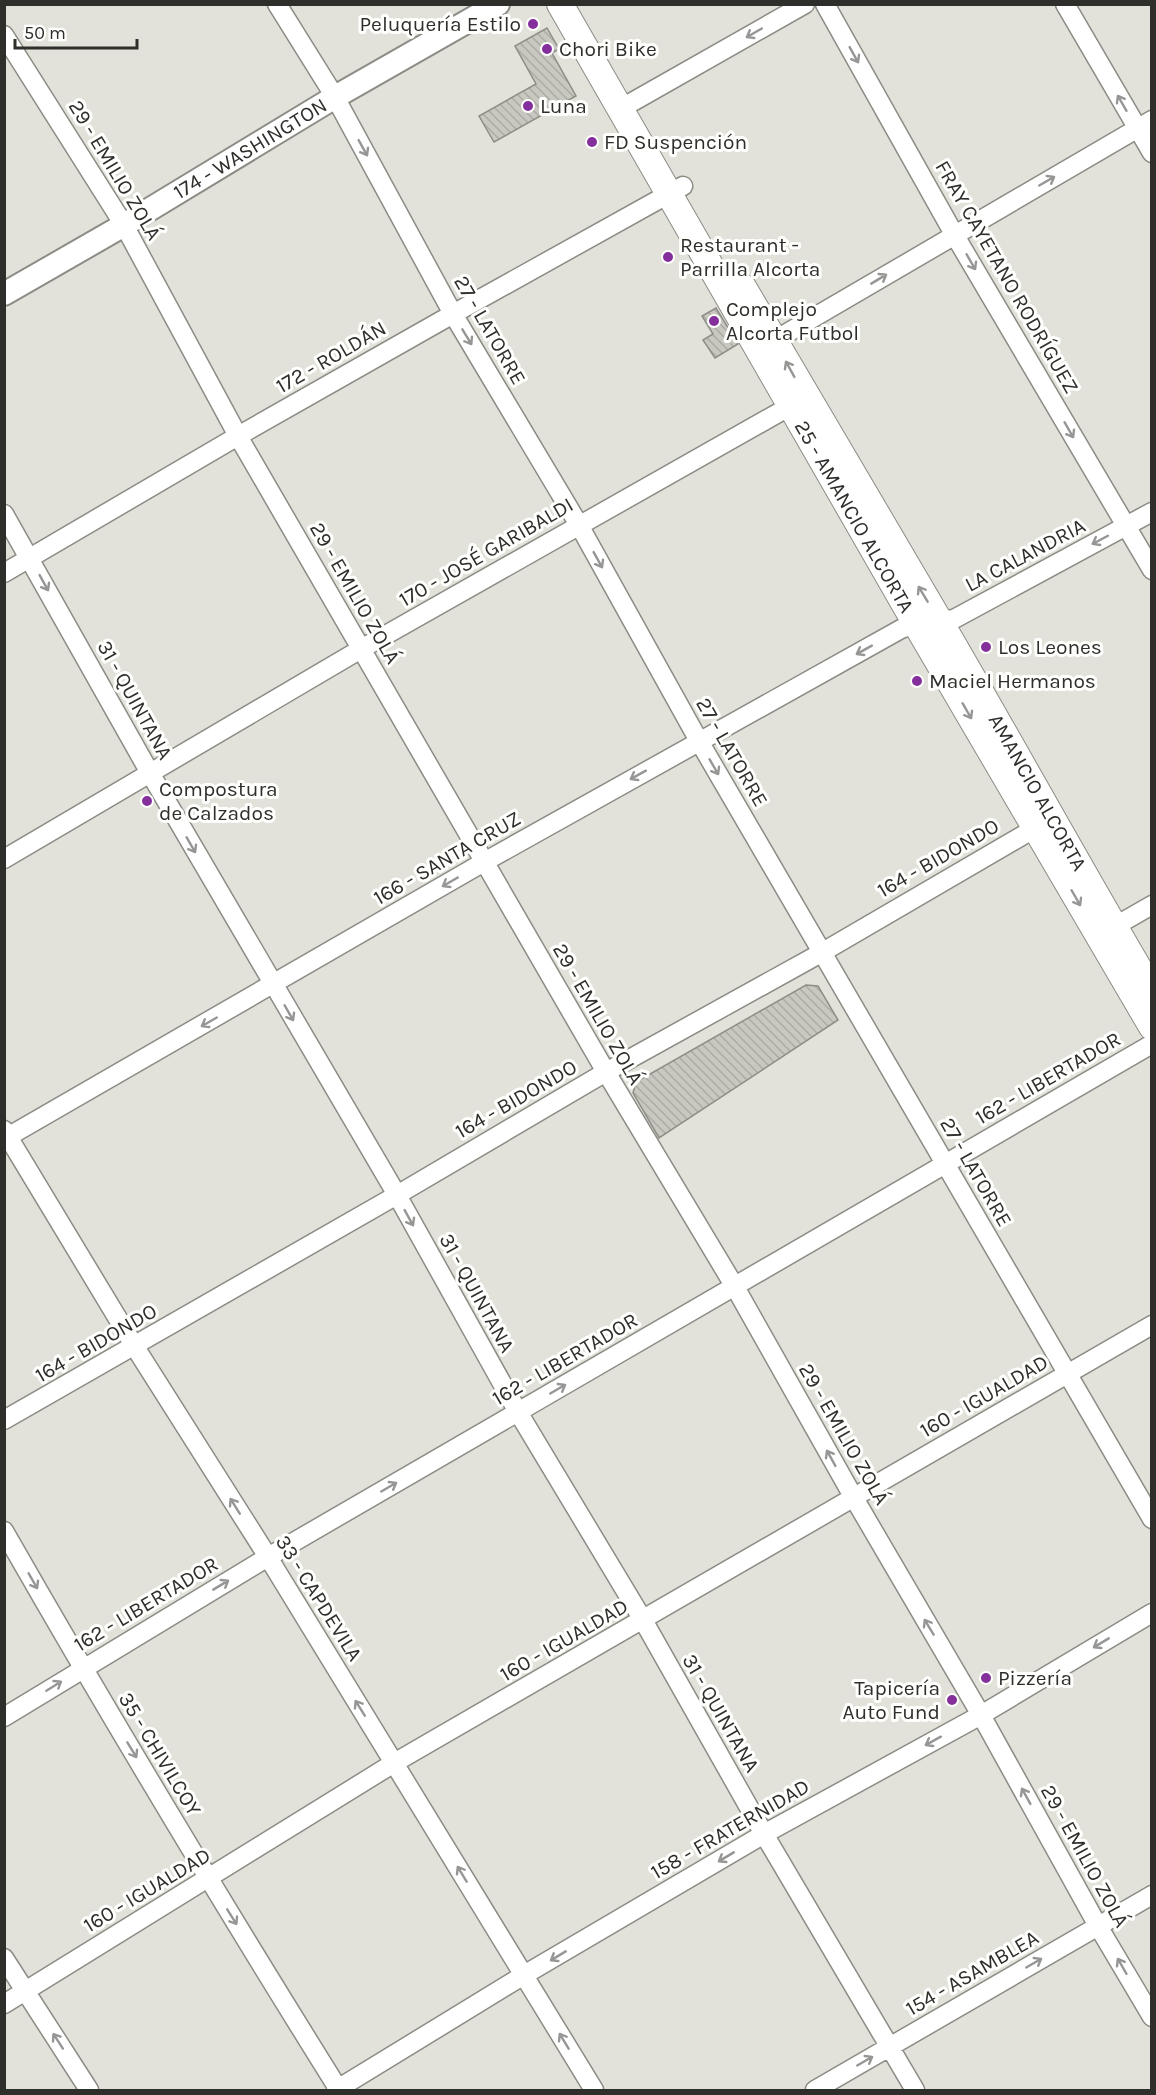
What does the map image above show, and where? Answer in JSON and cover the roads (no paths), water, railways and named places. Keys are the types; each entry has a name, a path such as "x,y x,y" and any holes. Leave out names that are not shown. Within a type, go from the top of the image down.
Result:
{"main road":[{"path":"560,4 627,106 676,190"},
{"path":"578,4 627,106"},
{"name":"25 - AMANCIO ALCORTA","path":"676,190 798,402"},
{"path":"798,402 928,623"},
{"name":"25 - AMANCIO ALCORTA","path":"928,623 1106,932 1152,1028"},
{"path":"1106,932 1152,991"}],"street":[{"name":"27 - LATORRE","path":"277,4 335,97 453,314 579,525 699,741 821,953 1152,1519"},
{"name":"174 - WASHINGTON","path":"4,294 124,225 335,97 498,4"},
{"path":"627,106 804,4"},
{"name":"FRAY CAYETANO RODRÍGUEZ","path":"825,4 954,234 1152,570"},
{"path":"1065,4 1144,125 1152,153"},
{"name":"29 - EMILIO ZOLÁ","path":"4,35 124,225 238,436 606,1072 735,1287 854,1498 981,1715 1098,1926 1152,2016"},
{"path":"766,345 1144,125"},
{"name":"172 - ROLDÁN","path":"4,573 238,436 676,190"},
{"name":"170 - JOSÉ GARIBALDI","path":"4,859 361,649 798,402"},
{"name":"LA CALANDRIA","path":"928,623 954,619 1152,512"},
{"name":"31 - QUINTANA","path":"4,514 150,773 397,1196 518,1412 643,1620 764,1834 915,2091"},
{"name":"166 - SANTA CRUZ","path":"6,1135 273,986 484,862 699,741 901,629 928,623"},
{"name":"164 - BIDONDO","path":"4,1420 397,1196 606,1072 821,953 1043,823"},
{"path":"1106,932 1152,905"},
{"name":"162 - LIBERTADOR","path":"4,1717 267,1557 1152,1044"},
{"name":"33 - CAPDEVILA","path":"6,1135 594,2091"},
{"name":"160 - IGUALDAD","path":"4,2004 394,1763 1152,1325"},
{"name":"35 - CHIVILCOY","path":"4,1531 208,1879 338,2090"},
{"name":"158 - FRATERNIDAD","path":"338,2090 524,1975 764,1834 981,1715 1152,1613"},
{"name":"154 - ASAMBLEA","path":"815,2091 1152,1895"},
{"path":"4,1958 89,2091"}],"place":[{"name":"Peluquería Estilo","path":"533,24"},
{"name":"Chori Bike","path":"547,49"},
{"name":"Luna","path":"528,106"},
{"name":"FD Suspención","path":"592,142"},
{"name":"Restaurant - Parrilla Alcorta","path":"668,257"},
{"name":"Complejo Alcorta Futbol","path":"714,321"},
{"name":"Los Leones","path":"986,647"},
{"name":"Maciel Hermanos","path":"917,681"},
{"name":"Compostura de Calzados","path":"147,801"},
{"name":"Pizzería","path":"986,1678"},
{"name":"Tapicería Auto Fund","path":"952,1700"}]}
